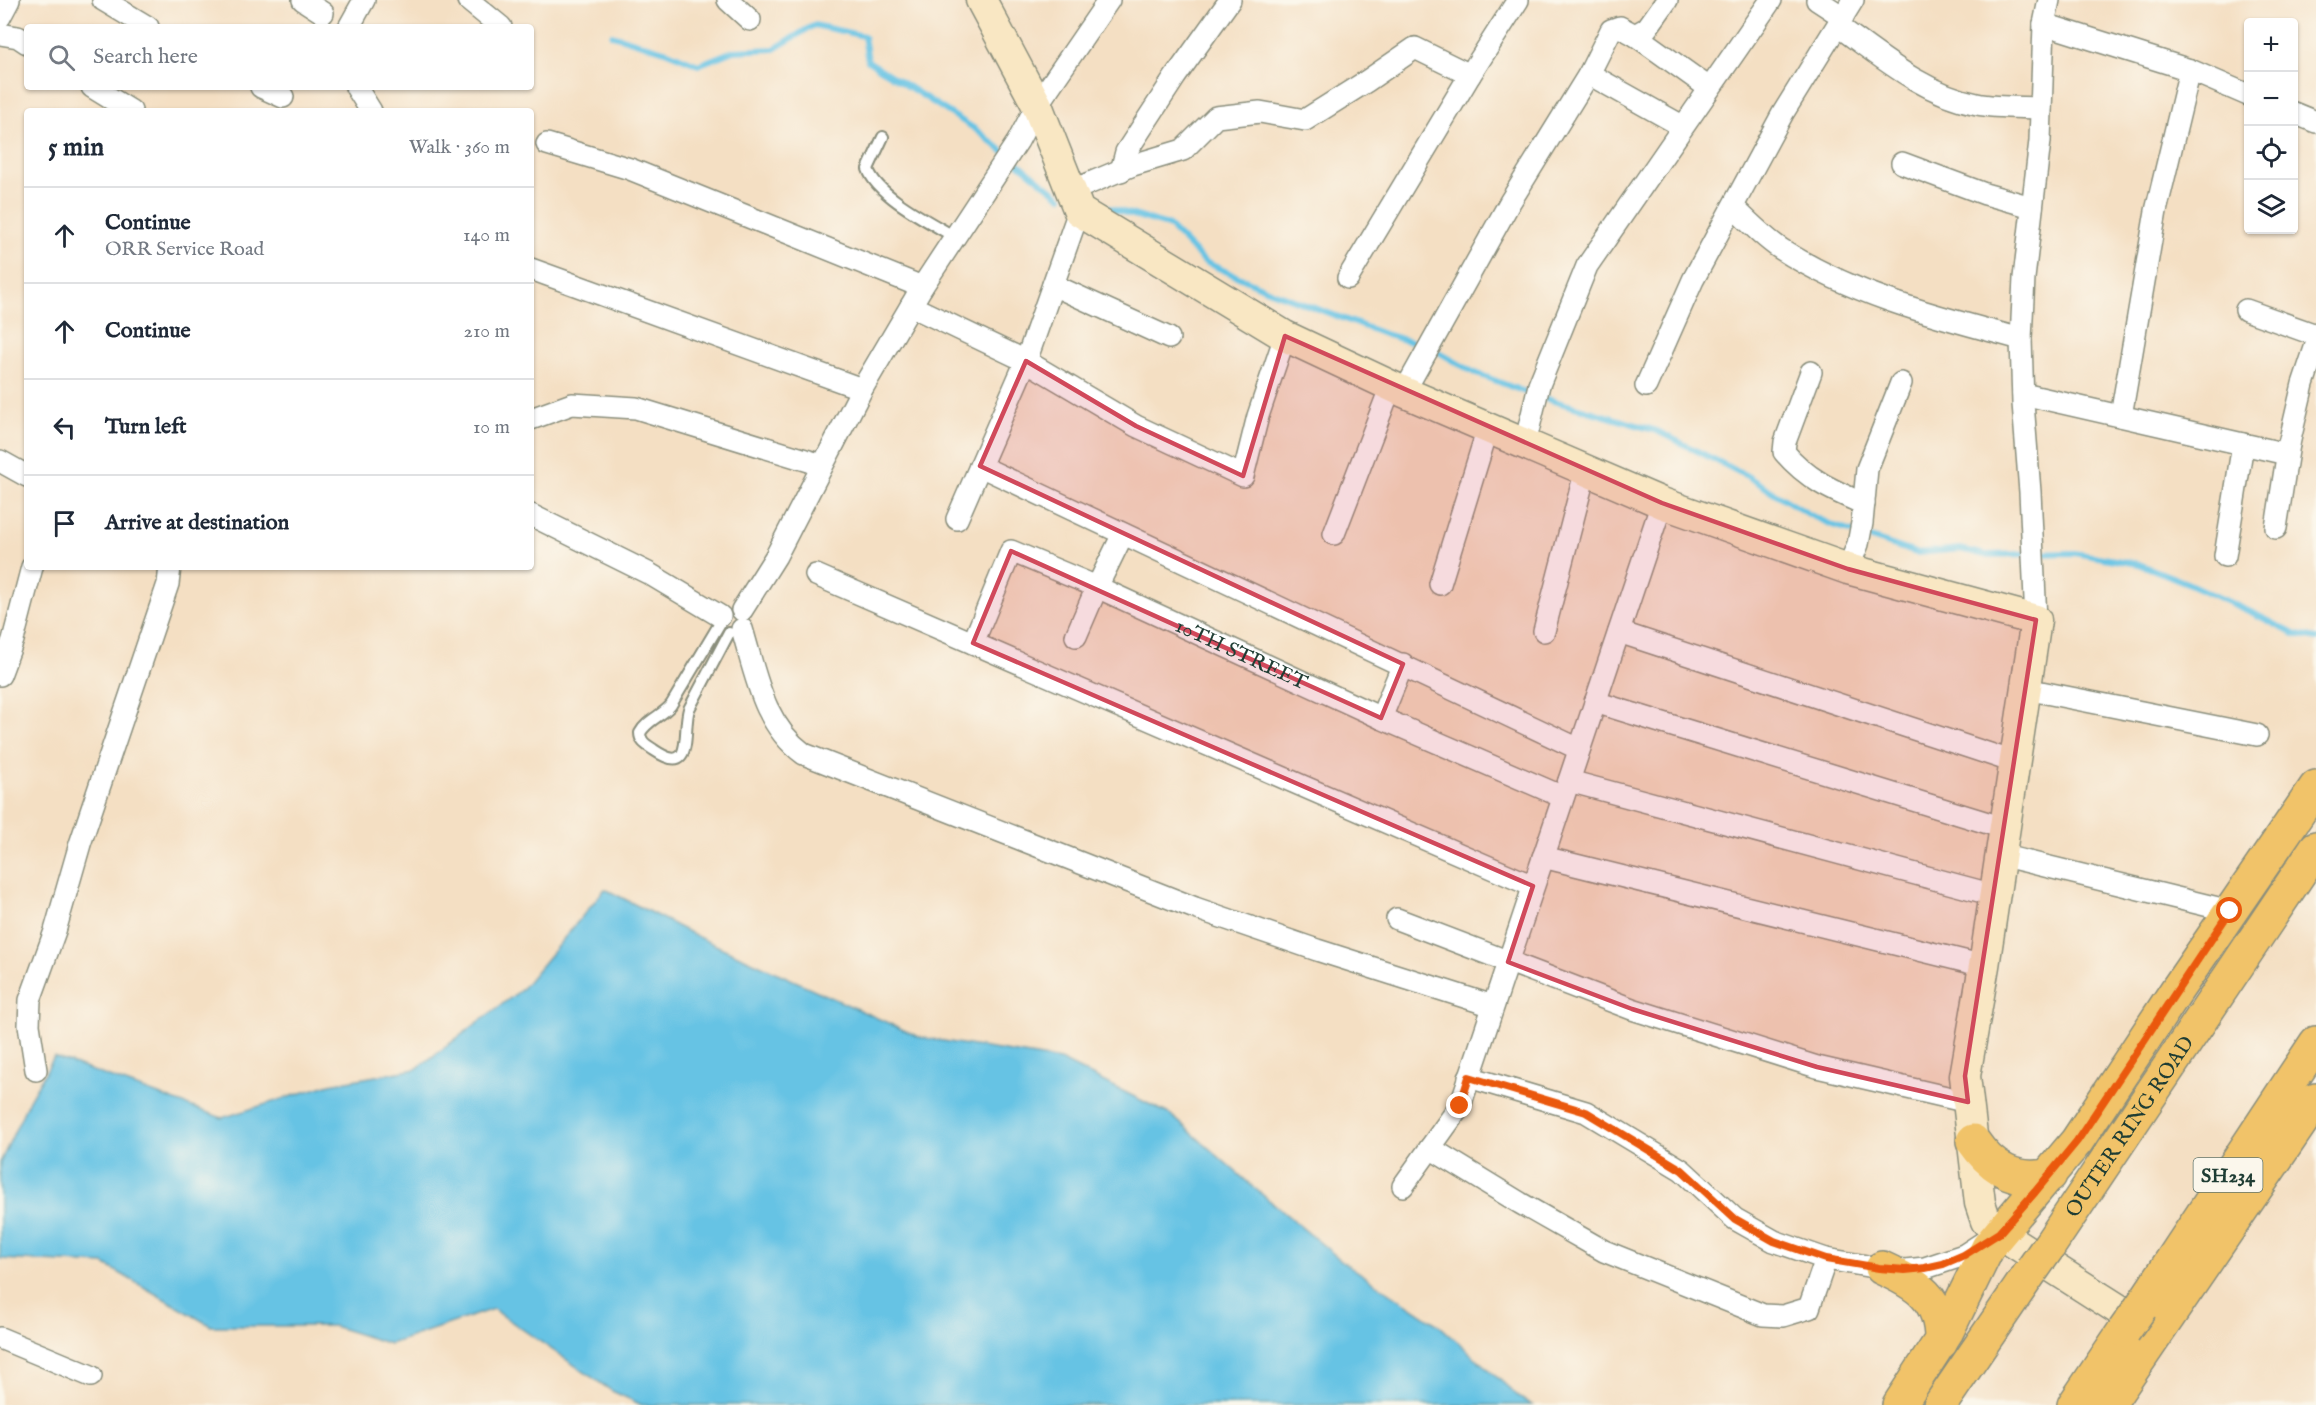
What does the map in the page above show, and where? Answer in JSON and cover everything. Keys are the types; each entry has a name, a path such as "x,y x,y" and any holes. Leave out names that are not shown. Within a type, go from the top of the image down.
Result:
{"main road":[{"path":"1899,1405 1941,1342 1988,1247 2077,1141 2230,911 2316,787"},
{"name":"OUTER RING ROAD","path":"1940,1405 2316,848"},
{"name":"SH234","path":"2074,1405 2141,1324 2316,1043"},
{"path":"2108,1405 2141,1324 2316,1100"},
{"path":"1973,1141 1989,1160 2014,1176 2035,1178 2050,1175"},
{"path":"1882,1268 1912,1283 1930,1299 1940,1320 1941,1342"}],"street":[{"path":"0,17 9,0"},
{"path":"103,0 143,24"},
{"path":"303,0 323,13"},
{"path":"351,24 364,0"},
{"path":"468,0 497,24"},
{"path":"728,0 750,20"},
{"path":"981,0 1037,105 1075,201 1285,336 1398,389 1662,503 1853,557 2036,620"},
{"path":"731,622 776,556 861,389 922,287 1018,141 1037,105 1109,0"},
{"path":"1121,171 1126,152 1175,77 1230,0"},
{"path":"1348,278 1470,75 1518,0"},
{"path":"1635,35 1647,28 1666,0"},
{"path":"1525,444 1539,385 1587,266 1771,0"},
{"path":"1817,0 1845,14 1900,70 1946,95 1978,105 2041,108"},
{"path":"2049,0 2044,24 2040,141 2024,278 2021,339 2036,620 1984,966 1965,1076 1983,1213 1986,1221 1999,1233 2141,1324"},
{"path":"1646,386 1694,280 1783,113 1845,14"},
{"path":"2044,24 2190,70 2244,92"},
{"path":"1334,534 1398,389 1423,358 1510,202 1589,74 1611,30 1620,27 1635,35 1709,88"},
{"path":"0,34 18,37 24,41"},
{"path":"957,519 1026,361 1053,285 1075,201 1121,171 1183,150 1216,117 1260,112 1305,120 1415,48 1470,75"},
{"path":"2121,416 2156,211 2190,70"},
{"path":"1589,74 1682,126"},
{"path":"97,90 126,108"},
{"path":"268,90 283,97"},
{"path":"358,90 369,108"},
{"path":"2298,115 2316,122"},
{"path":"547,144 630,169 922,287"},
{"path":"1902,163 1985,194 2032,207"},
{"path":"1733,207 1779,248 1832,279 1929,314 2021,339"},
{"path":"534,270 861,389"},
{"path":"1053,285 1169,338"},
{"path":"911,306 1026,361 1136,426 1243,476 1261,405 1285,336"},
{"path":"2246,310 2316,335"},
{"path":"2276,528 2289,444 2316,345"},
{"path":"1811,372 1785,442 1784,452 1803,472 1863,514"},
{"path":"1853,557 1863,514 1868,469 1901,383"},
{"path":"2023,394 2278,452 2285,450 2289,444"},
{"path":"534,418 572,405 636,408 822,465"},
{"path":"1440,584 1488,428"},
{"path":"2225,556 2243,444"},
{"path":"0,461 24,474"},
{"path":"980,465 1580,750"},
{"path":"1544,631 1586,469"},
{"path":"1403,1186 1460,1106 1662,503"},
{"path":"534,516 648,573 731,622 763,702 780,734 804,754 1195,908 1493,1006"},
{"path":"1076,636 1123,534"},
{"name":"10TH STREET","path":"973,643 1011,551 1097,587 1381,718 1566,789 1994,895"},
{"path":"0,675 13,640 31,570"},
{"path":"36,1070 28,1025 30,1000 55,931 80,844 168,584 170,570"},
{"path":"816,575 1533,886"},
{"path":"1619,632 2014,762"},
{"path":"1381,718 1403,664"},
{"path":"2026,689 2257,735"},
{"path":"1595,702 2002,842 2230,911"},
{"path":"1543,857 1984,966"},
{"path":"1396,919 1632,1010 1817,1067 1968,1102"},
{"path":"1469,1077 1586,1112 1682,1170 1735,1219 1774,1241 1826,1259 1905,1270 1943,1264 1964,1255 1999,1233"},
{"path":"1430,1148 1604,1251 1763,1315 1783,1316 1809,1308 1826,1259"},
{"path":"0,1338 91,1376"}],"lane":[{"path":"883,137 868,169 871,179 886,193 955,237"},
{"path":"731,622 689,709 686,718 685,749 681,757 666,758 643,742 640,733 647,723 666,712 731,622"}],"highlighted area":[{"path":"1285,336 1662,503 1848,569 2036,620 1965,1076 1968,1102 1817,1067 1632,1009 1508,962 1533,886 973,643 1011,551 1381,718 1403,664 980,466 1026,361 1136,426 1243,476"}],"water":[{"path":"605,889 700,938 919,1037 1060,1060 1171,1115 1342,1261 1440,1326 1520,1398 1532,1405 642,1405 612,1391 493,1309 390,1344 333,1326 211,1326 104,1264 0,1259 0,1163 29,1100 54,1057 222,1118 330,1084 416,1069 521,990"}],"waterway":[{"path":"612,35 668,52 698,65 733,51 774,49 814,25 864,36 868,61 975,129 1061,197"},
{"path":"1088,202 1168,225 1205,262 1270,291 1384,334 1430,347 1473,372 1530,394 1657,431 1747,476 1810,515 1832,525 1916,553 1960,549 1985,555 2074,553 2139,564 2187,583 2294,634 2316,639"}],"route":[{"path":"1460,1106 1469,1077 1586,1112 1682,1170 1735,1219 1774,1241 1826,1259 1856,1265 1905,1270 1943,1264 1964,1255 1999,1233 2058,1166 2230,911"}]}
